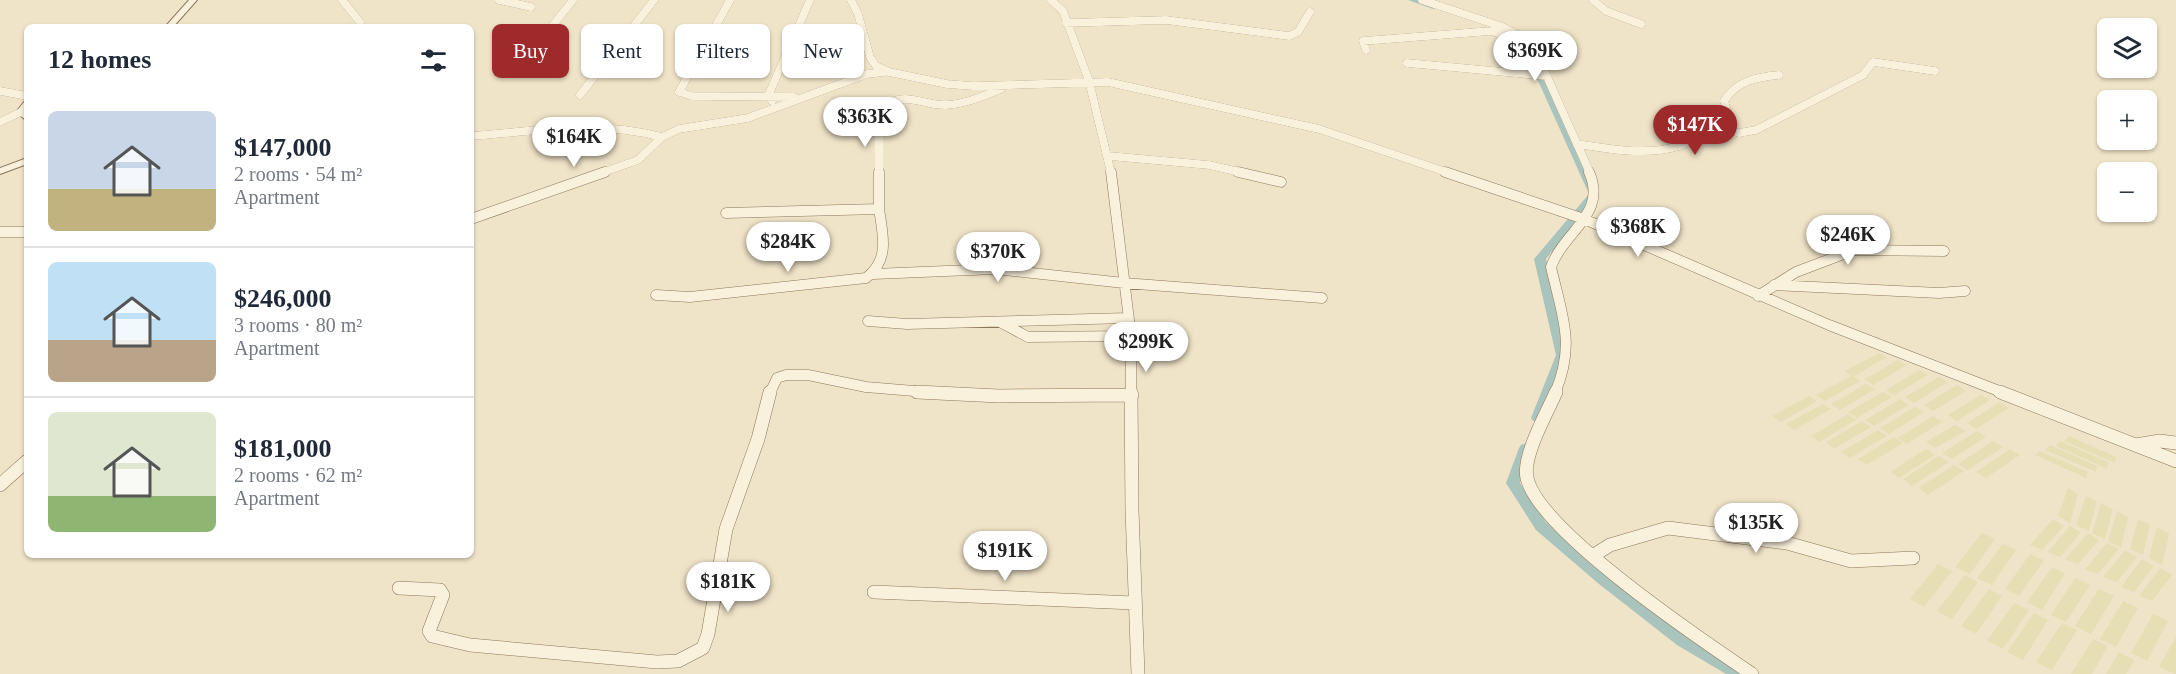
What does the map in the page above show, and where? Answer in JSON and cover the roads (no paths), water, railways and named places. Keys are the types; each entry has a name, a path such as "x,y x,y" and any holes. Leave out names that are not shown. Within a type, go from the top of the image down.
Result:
{"street":[{"path":"171,24 193,0"},
{"path":"342,0 360,22"},
{"path":"499,0 531,7"},
{"path":"554,24 573,0"},
{"path":"580,95 654,0"},
{"path":"730,0 679,88 679,92 692,96 800,98"},
{"path":"768,96 810,0"},
{"path":"851,0 858,14 870,57 876,66 889,72 947,84 1010,86 1089,81 1144,88 1296,123 1584,219 1758,296 2176,461"},
{"path":"1051,0 1063,11 1089,81 1108,156 1131,336 1134,603 1138,674"},
{"path":"1422,0 1514,31 1532,43 1597,192 1584,219 1553,257 1551,267 1567,354 1526,478 1536,501 1593,555 1695,637 1752,674"},
{"path":"1593,0 1601,9 1641,24"},
{"path":"1066,23 1166,20 1288,36 1298,32 1310,12"},
{"path":"1366,50 1363,41 1491,32 1504,35 1524,56 1539,56"},
{"path":"1717,125 1739,133 1756,130 1863,75 1873,62 1935,70"},
{"path":"1407,63 1547,76"},
{"path":"474,218 629,163 643,156 662,137 679,129 748,118 867,74 889,72"},
{"path":"1577,144 1642,153 1660,152 1693,143 1717,125 1728,113 1724,101 1731,91 1752,78 1779,75"},
{"path":"873,274 880,267 885,247 879,209 879,136 889,102 900,98 947,105 1010,86"},
{"path":"0,91 24,95"},
{"path":"768,96 780,106"},
{"path":"0,122 24,112"},
{"path":"474,136 592,125 624,127 662,137"},
{"path":"1108,156 1209,165 1281,182"},
{"path":"0,171 24,162"},
{"path":"726,213 879,209"},
{"path":"0,232 24,232"},
{"path":"1758,296 1796,272 1854,250 1944,251"},
{"path":"656,295 690,297 851,281 873,274 995,269 1124,283 1322,298"},
{"path":"1774,285 1939,293 1965,291"},
{"path":"868,321 907,324 1128,318"},
{"path":"999,322 1028,337 1131,336"},
{"path":"399,588 440,590 443,595 429,632 442,639 470,645 657,663 678,660 703,648 708,634 726,528 758,440 771,390 777,378 796,373 840,383 892,390 1132,394"},
{"path":"2136,445 2160,441 2176,443"},
{"path":"0,485 24,464"},
{"path":"1593,555 1610,545 1668,528 1787,543 1851,561 1912,558"},
{"path":"874,592 1134,603"}],"waterway":[{"path":"1412,0 1433,7"},
{"path":"1514,36 1526,44 1594,194 1540,259 1562,355 1538,418"},
{"path":"1526,448 1513,483 1541,526 1604,580 1683,640 1740,674"}]}
